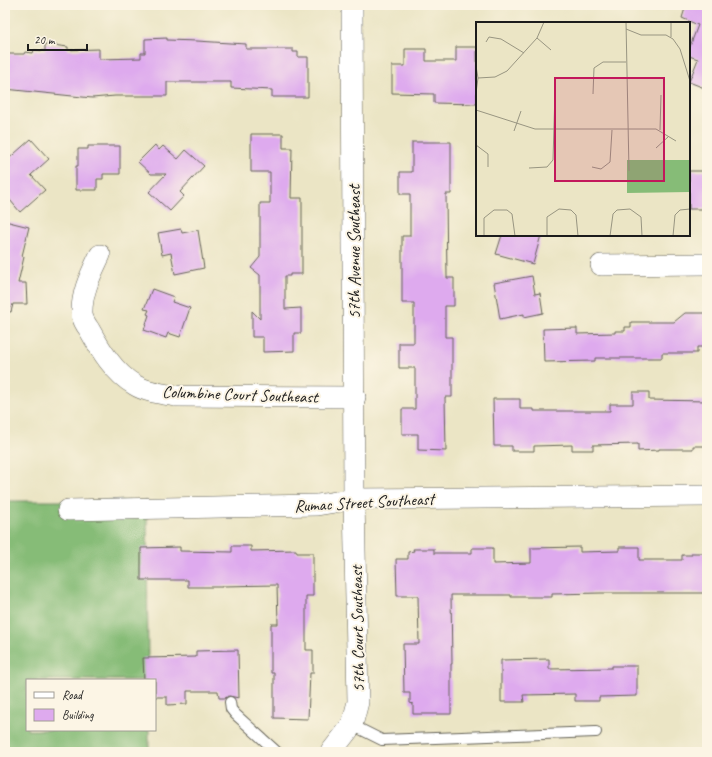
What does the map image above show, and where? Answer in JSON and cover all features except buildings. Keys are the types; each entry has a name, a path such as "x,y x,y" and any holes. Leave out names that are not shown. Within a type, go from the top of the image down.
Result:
{"street":[{"name":"57th Avenue Southeast","path":"352,5 355,397 354,499"},
{"name":"Columbine Court Southeast","path":"100,255 89,276 84,296 82,317 98,346 118,372 135,386 160,394 176,396 355,397"},
{"path":"601,266 707,264"},
{"name":"Rumac Street Southeast","path":"68,510 317,506 354,499 707,496"},
{"name":"57th Court Southeast","path":"331,752 352,725 358,702 354,499"}],"lane":[{"path":"230,702 231,709 235,714 277,752"},
{"path":"352,725 382,740 596,732"}],"green space":[{"path":"5,501 147,501 148,679 26,679 26,731 149,731 149,752 5,752"}]}
